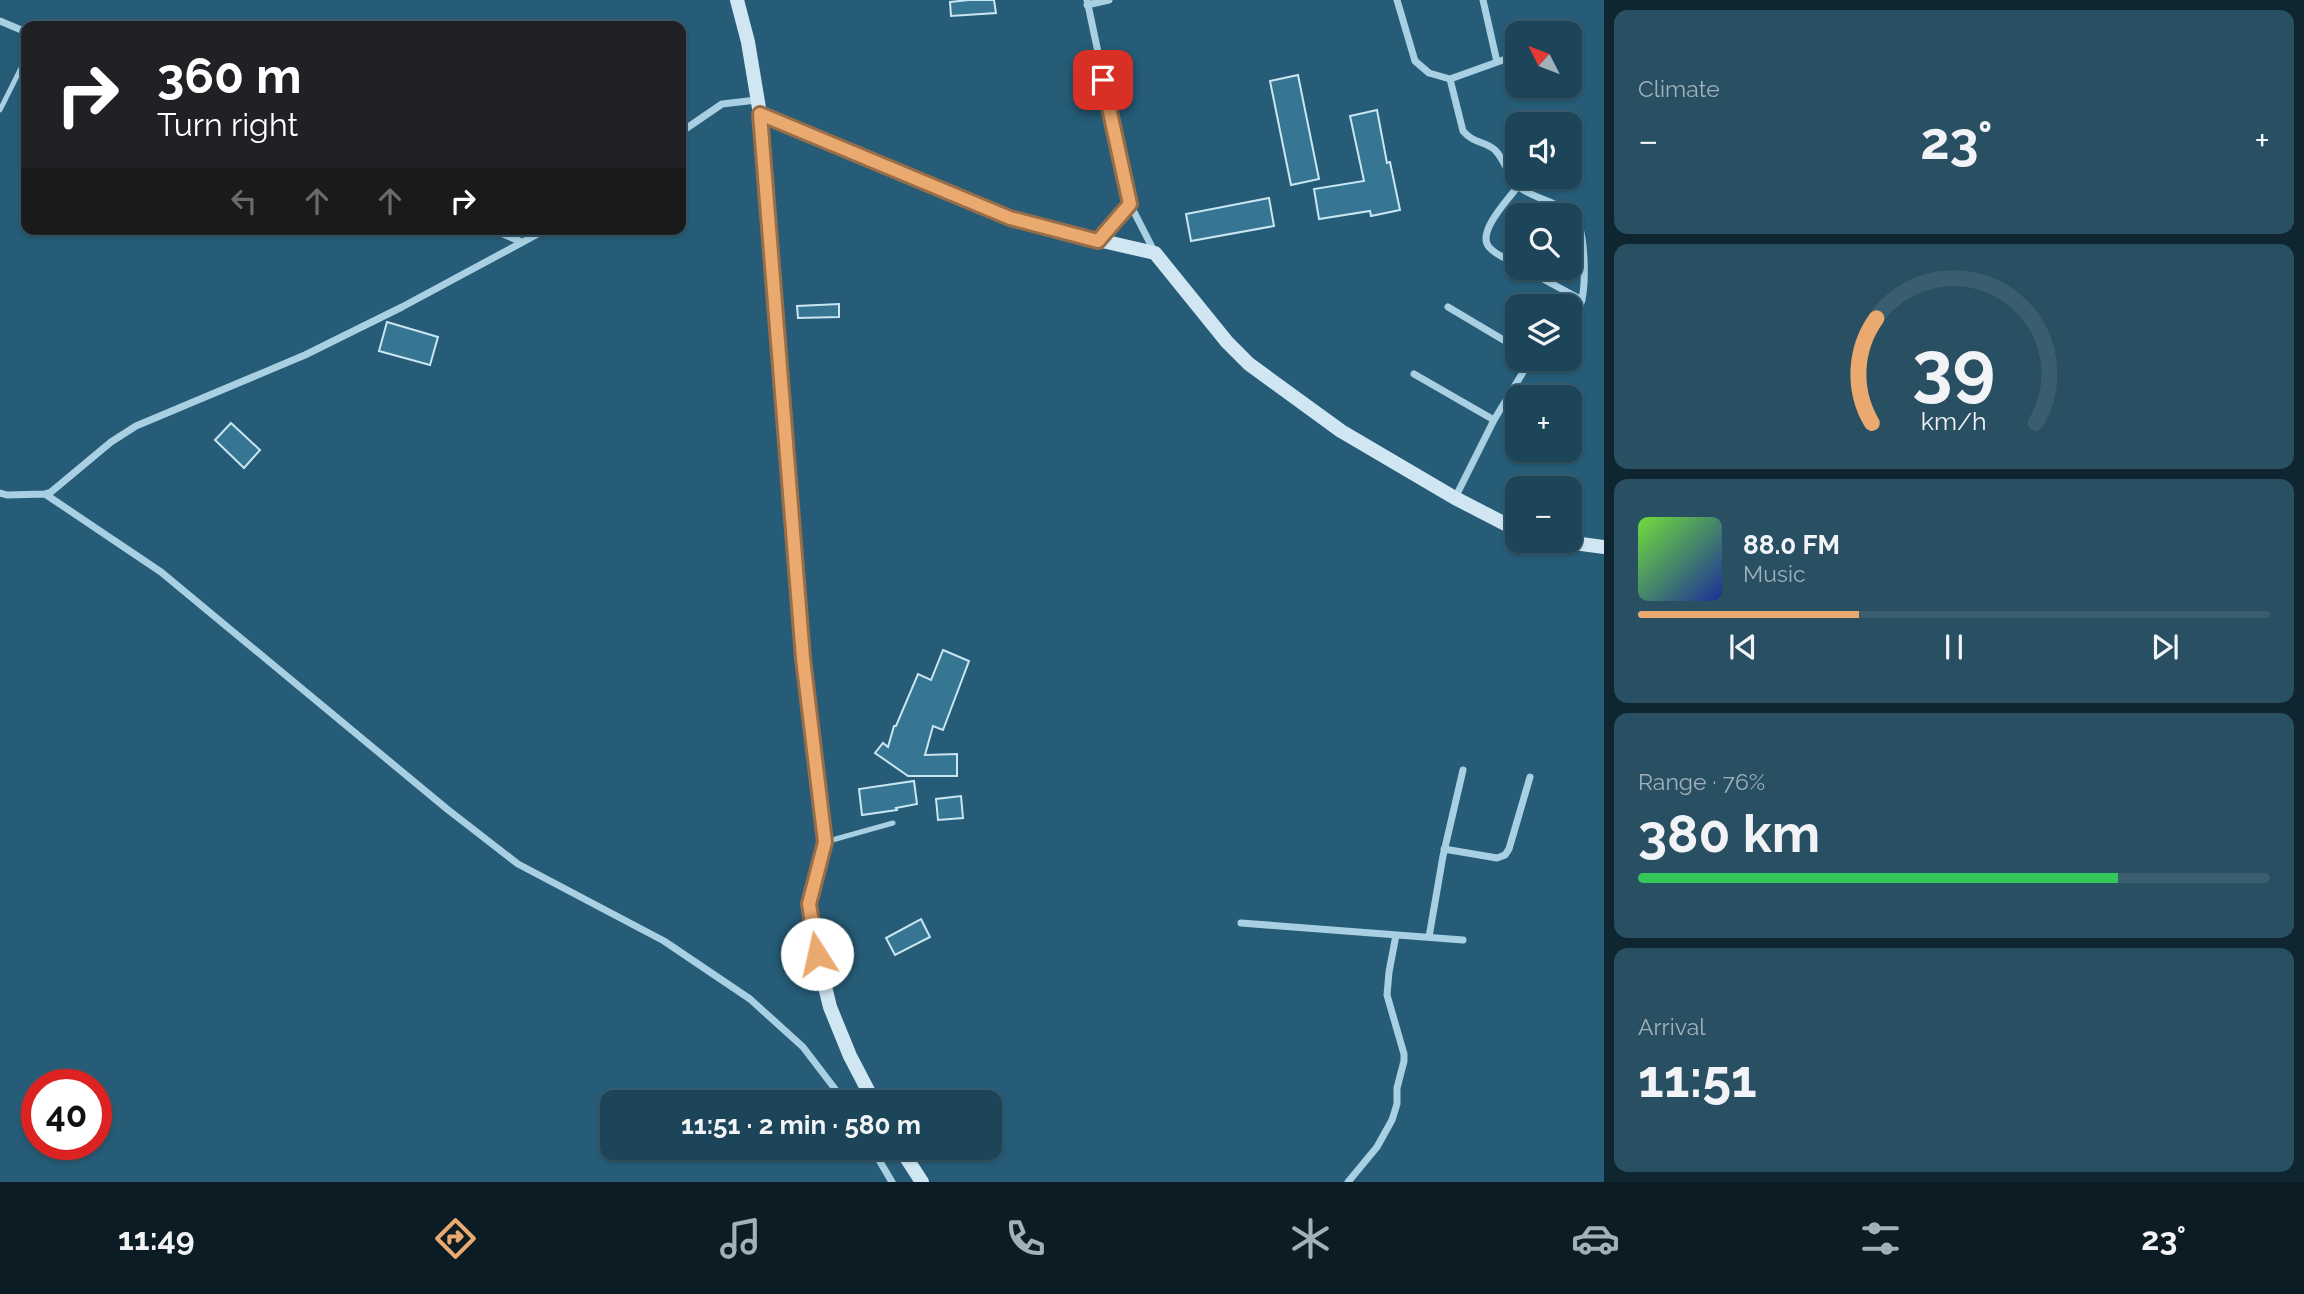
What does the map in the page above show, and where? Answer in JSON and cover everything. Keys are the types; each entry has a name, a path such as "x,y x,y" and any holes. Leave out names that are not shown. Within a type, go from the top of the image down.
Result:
{"street":[{"path":"737,0 748,42 758,107 803,658 825,842 809,904 817,954 830,1007 868,1090"},
{"path":"1109,0 1087,2 1130,204 1155,253 1227,342 1249,364 1341,431 1455,498 1505,524"},
{"path":"1397,0 1415,61 1429,73 1450,79 1505,59"},
{"path":"1483,0 1497,62"},
{"path":"0,22 21,30"},
{"path":"1450,79 1463,131 1475,142 1496,151 1505,165"},
{"path":"686,129 722,104 758,107 1010,218 1155,253"},
{"path":"1524,189 1575,218 1584,244 1582,300"},
{"path":"1505,203 1488,226 1485,236 1491,250 1505,258"},
{"path":"1098,241 1130,204"},
{"path":"505,235 522,242"},
{"path":"45,494 129,430 305,355 402,307 535,235"},
{"path":"1545,280 1571,294"},
{"path":"1448,307 1505,341"},
{"path":"1455,498 1494,420 1524,371"},
{"path":"1414,374 1494,420"},
{"path":"0,493 45,494 161,572 447,809 518,864 664,941 750,999 803,1047 836,1090"},
{"path":"1582,544 1604,547"},
{"path":"1429,937 1444,849 1463,770"},
{"path":"1444,849 1497,858 1505,855 1530,778"},
{"path":"1241,923 1463,940"},
{"path":"1348,1182 1386,1133 1397,1104 1397,1088 1404,1054 1387,995 1396,935"},
{"path":"879,1160 892,1182"},
{"path":"908,1160 922,1182"}],"lane":[{"path":"0,110 21,68"},
{"path":"825,842 893,823"}],"building":[{"path":"994,0 996,13 951,16 950,2"},
{"path":"1298,75 1319,179 1291,185 1270,81"},
{"path":"1377,110 1387,163 1390,162 1400,210 1371,216 1370,211 1319,219 1314,189 1364,181 1350,116"},
{"path":"1269,198 1274,226 1191,241 1186,214"},
{"path":"839,304 839,317 798,318 797,306"},
{"path":"387,322 438,337 430,365 379,351"},
{"path":"231,423 260,450 244,468 215,440"},
{"path":"943,650 969,661 943,730 933,726 925,755 957,754 957,776 908,776 875,753 883,743 888,747 894,726 918,674 931,680"},
{"path":"914,781 917,804 862,815 859,789"},
{"path":"961,796 963,818 938,820 936,799"},
{"path":"921,919 930,937 895,955 886,938"}],"route":[{"path":"817,954 809,904 825,842 803,658 760,114 1010,218 1098,241 1130,204 1103,80"}]}
